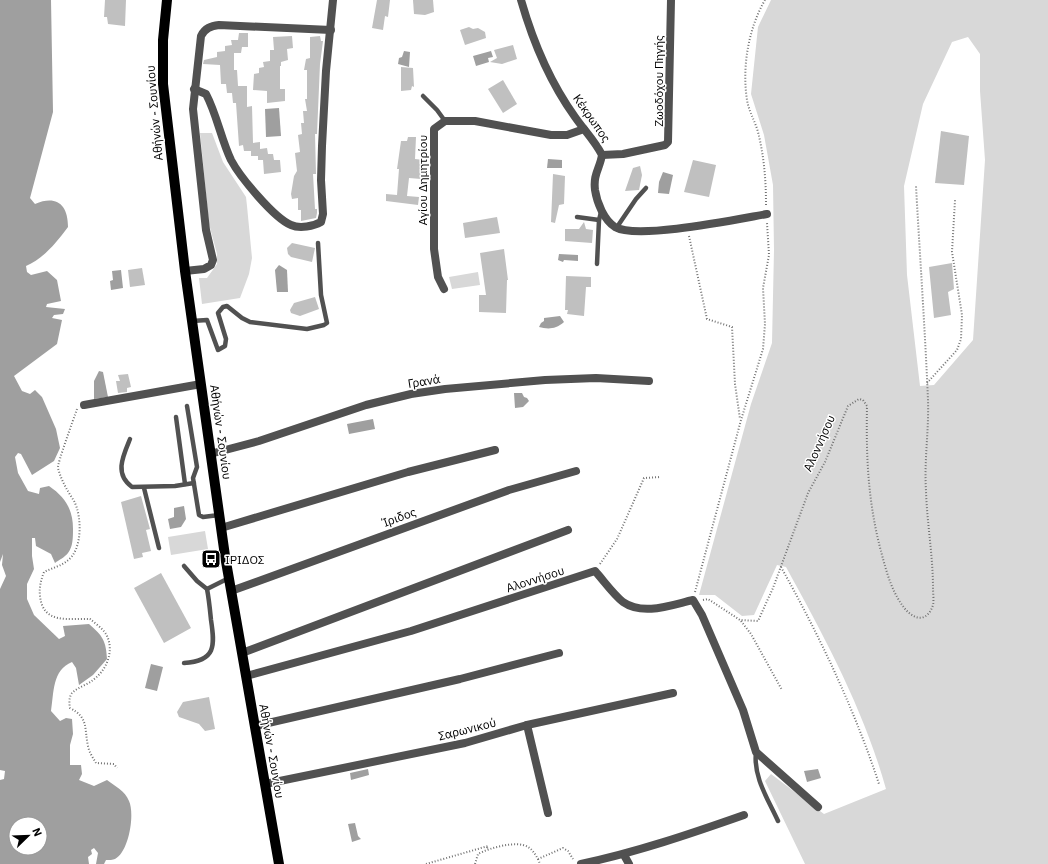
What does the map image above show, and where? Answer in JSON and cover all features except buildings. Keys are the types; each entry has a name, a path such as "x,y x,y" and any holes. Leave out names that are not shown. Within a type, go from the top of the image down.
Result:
{"main road":[{"name":"Αθήνών - Σουνίου","path":"167,0 163,40 163,84 185,271 221,528 279,864"}],"street":[{"path":"194,89 206,94 232,161 248,185 284,222 293,226 314,226 321,222 323,214 321,180 326,71 333,0"},
{"name":"Κέκρωπος","path":"521,0 537,52 548,74 584,129 596,142 602,155 596,171 595,191 605,217 616,228"},
{"name":"Ζωοδόχου Πηγής","path":"602,155 634,152 668,142 671,0"},
{"path":"185,271 204,269 210,265 213,260 206,230 193,110 194,89 201,36 204,30 209,27 220,25 331,30"},
{"path":"445,121 475,121 551,135 567,135 584,129"},
{"name":"Αγίου Δημητρίου","path":"444,289 438,277 434,249 434,129 445,121"},
{"path":"616,228 632,231 687,227 766,214"},
{"name":"Γρανά","path":"210,454 259,440 366,405 411,394 445,389 545,380 596,378 649,381"},
{"path":"84,405 201,384"},
{"path":"221,528 408,472 495,450"},
{"name":"Ίριδος","path":"231,591 509,490 576,471"},
{"path":"242,653 568,530"},
{"path":"595,572 623,602 636,608 646,609 692,600 702,614 743,710 756,752 818,807"},
{"name":"Αλοννήσου","path":"246,676 404,633 595,572"},
{"path":"255,726 425,687 559,653"},
{"name":"Σαρωνικού","path":"265,784 465,743 527,725 673,693"},
{"path":"527,725 548,813"},
{"path":"581,864 624,854 690,834 744,815"},
{"path":"624,854 629,864"}],"lane":[{"path":"423,96 437,110 445,121"},
{"path":"616,228 636,199 646,188"},
{"path":"597,264 599,220 602,210"},
{"path":"578,218 599,220"},
{"path":"192,321 208,320 218,350 225,346 226,339 218,313 222,307 227,306 242,318 250,322 307,329 324,325 327,323 321,295 318,243"},
{"path":"187,406 197,467 194,483 199,515 204,517 219,515"},
{"path":"176,417 185,484"},
{"path":"130,439 123,457 122,476 132,488 194,483"},
{"path":"144,488 160,548"},
{"path":"184,566 207,589 214,637 214,647 202,660 184,663"},
{"path":"207,589 229,578"},
{"path":"756,752 755,761 757,775 778,821"}],"path":[{"name":"Αλοννήσου","path":"740,620 758,621 781,567 808,493 825,462 846,412 853,401 858,399 863,400 867,406 866,459 869,497 875,529 886,572 902,605 916,618 922,618 928,614 933,604 933,573 926,489 928,402 916,186"},
{"path":"927,383 957,350 961,339 962,315 952,252 955,200"},
{"path":"687,227 707,319 732,327 735,384 741,420 700,576 692,600 708,599 740,620 751,634 782,690"},
{"path":"84,405 77,407 68,439 58,466 66,491 74,501 79,513 79,539 75,550 68,561 44,572 40,580 40,591 43,609 50,615 62,619 90,619 105,632 108,638 108,659 105,668 93,681 72,694 69,702 70,708 77,712 84,722 88,745 96,763 114,764 117,768"},
{"path":"595,572 616,538 644,478 661,477"},
{"path":"781,567 809,617 843,687 863,735 879,784"},
{"path":"475,864 478,854 486,850 519,844 527,846 538,859 540,864"},
{"path":"426,864 488,846 486,850"},
{"path":"538,859 563,848 568,851 576,864"}],"shaded area":[{"path":"0,0 51,0 53,112 30,198 35,204 42,201 55,201 63,207 66,212 68,227 44,254 26,266 27,272 31,275 47,271 57,280 61,301 47,304 46,307 65,309 63,314 54,315 52,318 62,320 57,344 14,376 22,391 30,394 35,390 42,397 56,429 60,448 54,461 32,475 21,454 18,453 15,457 18,473 28,491 39,494 40,488 49,486 55,490 67,504 72,515 73,522 73,539 70,551 55,563 51,554 36,546 35,538 32,538 34,569 27,584 27,599 34,615 59,639 65,636 63,626 89,624 98,632 105,643 107,659 93,675 79,685 76,668 72,662 61,670 55,683 51,711 60,721 66,718 72,719 73,734 70,745 70,765 81,765 82,774 79,780 94,786 107,780 122,792 129,801 131,807 131,823 130,832 124,849 120,855 114,859 106,860 104,864 96,864 98,853 94,848 91,850 92,854 88,857 89,864 0,864 0,780 4,779 5,771 0,770 0,589 6,576 2,565 3,554 0,562"},
{"path":"771,0 1048,0 1048,864 805,864 765,781 771,774 824,814 886,789 867,731 829,648 786,567 777,565 754,615 742,616 715,595 699,595 751,404 772,343 774,250 773,185 764,135 751,94 758,27","holes":["968,37 980,54 980,91 985,160 973,340 934,385 920,386 907,275 904,186 923,104 952,42"]},
{"path":"404,51 410,52 409,67 398,64 399,58 402,57"},
{"path":"491,51 493,57 488,58 489,62 476,66 473,56"},
{"path":"279,108 281,136 266,137 265,109"},
{"path":"200,133 212,133 223,162 246,197 252,258 249,274 240,298 202,304 199,278 207,278 217,264 217,254 209,224"},
{"path":"548,159 562,160 562,168 547,168"},
{"path":"663,172 673,175 669,194 658,193 659,182"},
{"path":"559,254 578,255 578,261 564,260 563,262 558,260"},
{"path":"279,265 287,270 288,292 277,292 275,270"},
{"path":"121,270 123,288 111,290 110,281 113,280 112,271"},
{"path":"478,272 480,285 452,289 449,277"},
{"path":"560,316 564,322 554,328 539,327 544,321 544,318"},
{"path":"99,371 103,372 108,397 94,399 94,381"},
{"path":"514,393 522,393 529,401 523,407 515,408"},
{"path":"373,419 375,429 349,434 347,424"},
{"path":"184,506 186,519 181,527 170,529 168,519 174,517 174,508"},
{"path":"205,531 208,549 171,555 168,537"},
{"path":"151,664 163,667 157,691 145,688"},
{"path":"368,769 369,775 351,780 350,773"},
{"path":"818,769 821,778 807,782 804,771"},
{"path":"355,823 358,836 361,839 352,842 348,824"}],"place":[{"name":"ΙΡΙΔΟΣ","path":"211,559"}]}
